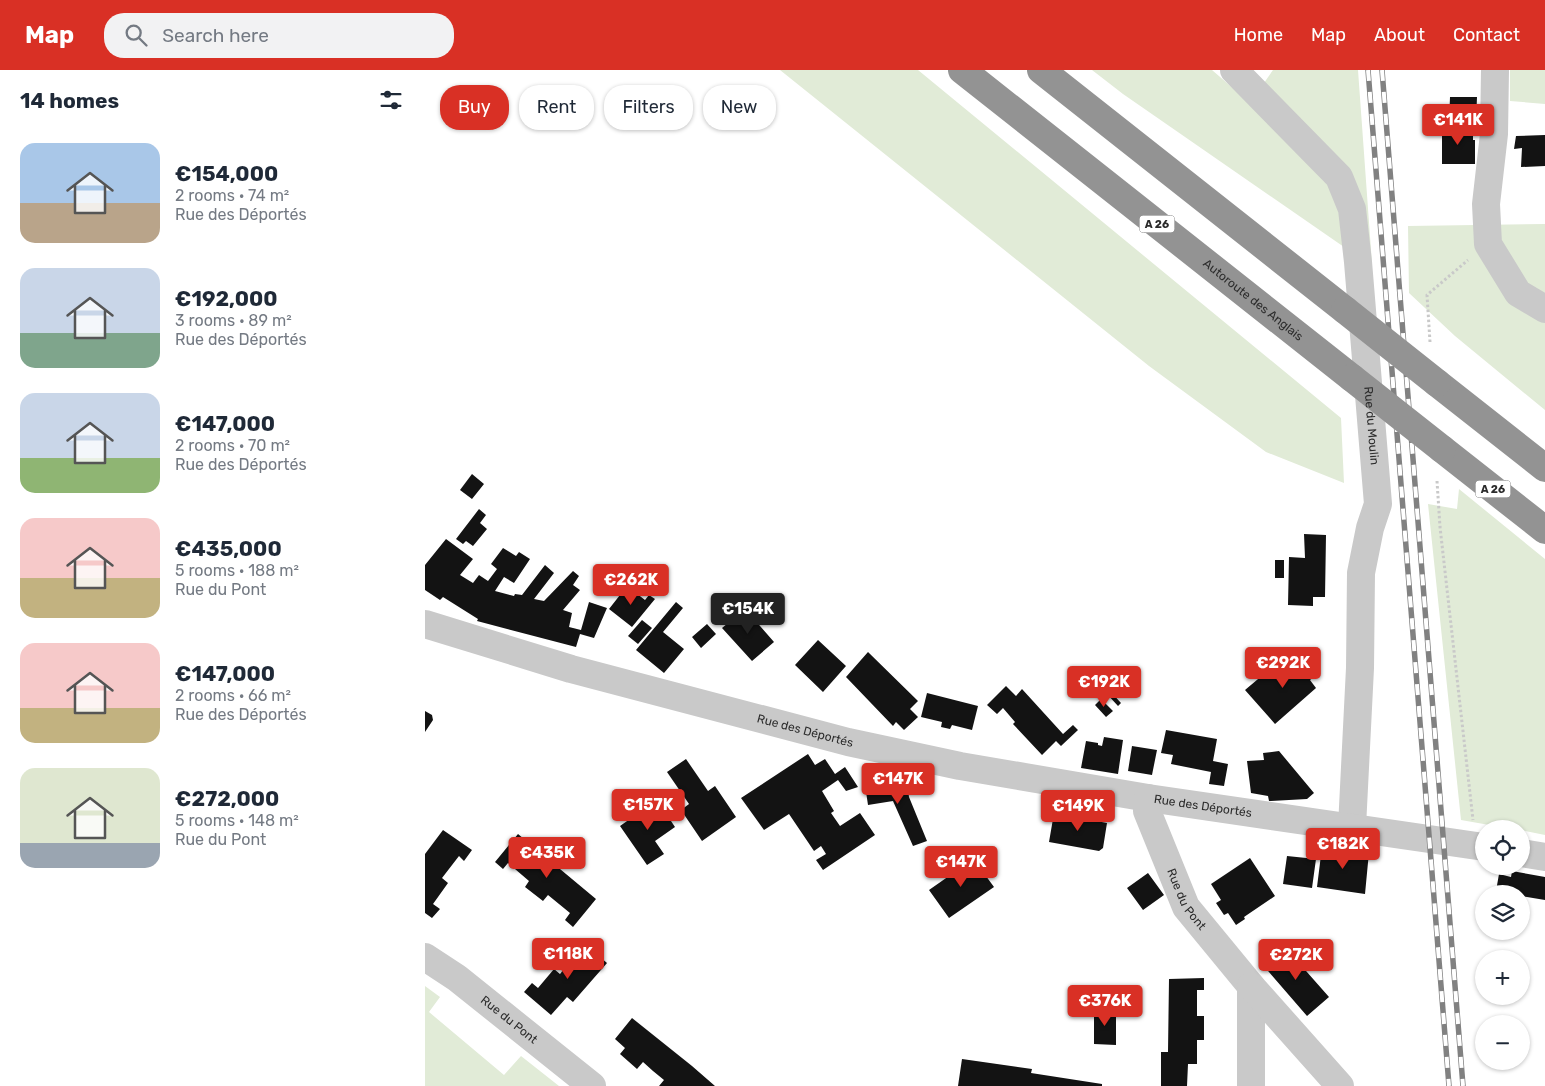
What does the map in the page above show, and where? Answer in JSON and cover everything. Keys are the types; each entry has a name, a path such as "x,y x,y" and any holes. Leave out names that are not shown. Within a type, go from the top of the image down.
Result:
{"highway":[{"name":"Autoroute des Anglais","path":"962,70 1545,530"},
{"path":"1041,70 1545,468"}],"street":[{"name":"Rue du Moulin","path":"1234,70 1339,177 1352,209 1378,504 1370,528 1361,573 1361,668 1352,828"},
{"path":"1495,70 1495,134 1486,204 1487,244 1518,293 1545,309"},
{"name":"Rue des Déportés","path":"425,624 571,669 848,742 960,766 1148,798 1475,845"},
{"name":"Rue du Pont","path":"1148,798 1147,811 1186,907 1251,986 1340,1086"},
{"path":"1530,855 1545,858"},
{"name":"Rue du Pont","path":"425,957 457,978 592,1086"},
{"path":"1251,986 1251,1086"}],"path":[{"path":"1430,343 1427,295 1487,244"},
{"path":"1437,476 1440,527 1477,820"}],"green space":[{"path":"780,70 918,70 1341,418 1344,483 1266,452 1149,366"},
{"path":"1092,70 1212,70 1250,103 1273,70 1358,70 1372,264 1344,247 1123,94"},
{"path":"1510,70 1545,70 1545,104 1510,101"},
{"path":"1545,224 1545,410 1455,336 1409,293 1408,226"},
{"path":"1459,489 1545,559 1545,835 1530,832 1530,820 1475,820 1475,822 1461,820 1428,504 1457,509"},
{"path":"425,986 440,997 429,1012 504,1075 521,1056 559,1086 425,1086"}],"building":[{"path":"1450,97 1477,97 1476,122 1449,122"},
{"path":"1442,126 1473,127 1475,164 1442,164"},
{"path":"1545,135 1545,166 1521,167 1522,148 1514,149 1516,136"},
{"path":"472,474 484,484 472,499 460,490"},
{"path":"479,509 486,515 480,523 487,529 473,546 466,541 463,544 456,539"},
{"path":"1304,534 1326,535 1325,597 1313,597 1313,606 1288,605 1289,557 1305,558"},
{"path":"446,539 473,559 460,575 473,583 479,575 488,581 497,569 491,564 503,548 516,556 519,552 530,559 514,583 504,577 495,591 514,596 515,594 522,595 545,565 554,573 534,599 544,601 573,571 579,576 573,585 580,590 563,610 572,613 569,627 581,630 589,602 607,608 594,638 580,634 576,647 477,621 478,619 443,597 440,600 425,590 425,565"},
{"path":"1275,560 1284,560 1284,578 1275,578"},
{"path":"627,586 645,600 649,595 655,599 632,627 609,609"},
{"path":"676,602 683,608 663,632 684,649 664,673 636,650"},
{"path":"745,609 774,642 752,661 722,628"},
{"path":"642,620 652,628 638,644 628,636"},
{"path":"707,624 716,634 701,648 692,637"},
{"path":"818,640 846,666 823,692 795,665"},
{"path":"868,652 918,701 910,709 918,717 904,730 896,722 893,726 846,677"},
{"path":"1306,656 1320,672 1310,680 1316,688 1275,724 1245,690 1277,663 1286,674"},
{"path":"1006,686 1016,696 1022,689 1063,734 1073,725 1078,730 1061,746 1056,741 1042,755 1013,724 1015,722 1003,708 997,714 987,705"},
{"path":"1110,691 1121,703 1118,706 1107,694"},
{"path":"927,693 978,706 972,730 952,725 950,729 941,727 942,722 921,717"},
{"path":"1101,699 1113,711 1106,717 1095,705"},
{"path":"425,711 432,715 433,720 425,732"},
{"path":"1166,730 1217,739 1213,761 1228,764 1224,786 1209,784 1211,772 1171,764 1173,755 1161,753"},
{"path":"1104,737 1123,740 1118,774 1081,768 1086,741 1098,743 1098,745 1102,746"},
{"path":"1132,746 1157,750 1152,775 1128,771"},
{"path":"1279,751 1314,793 1307,799 1269,801 1268,796 1251,793 1247,761 1264,760 1263,753"},
{"path":"808,754 815,765 825,759 835,774 845,767 858,787 846,791 838,780 822,791 834,811 831,813 840,826 860,813 875,835 823,870 816,860 826,854 821,846 814,851 789,814 764,830 741,798"},
{"path":"686,759 708,791 715,786 736,817 702,841 681,810 689,804 667,772"},
{"path":"906,778 909,797 927,841 913,846 893,801 868,805 865,785"},
{"path":"657,800 675,827 655,841 664,854 647,865 620,826"},
{"path":"1054,813 1107,823 1103,848 1099,851 1049,842"},
{"path":"443,830 472,850 464,861 459,856 442,878 448,883 433,904 440,909 432,918 425,913 425,854"},
{"path":"518,834 596,899 573,927 565,920 570,913 548,895 543,901 525,887 529,881 508,863 503,869 495,862"},
{"path":"1322,847 1369,852 1365,894 1317,887"},
{"path":"1287,856 1316,859 1312,888 1283,884"},
{"path":"972,857 994,887 949,918 929,890"},
{"path":"1250,858 1275,896 1244,917 1245,919 1236,925 1228,913 1224,915 1216,903 1221,900 1211,884"},
{"path":"1148,873 1164,895 1143,910 1127,888"},
{"path":"1530,874 1545,877 1545,900 1530,898 1530,885 1497,885 1499,875 1511,877 1511,875"},
{"path":"580,940 607,963 573,1002 567,997 551,1015 524,992 532,983 538,988 554,969 560,974 578,952 573,948"},
{"path":"1284,946 1329,997 1307,1016 1262,964"},
{"path":"1204,978 1204,990 1197,990 1197,1016 1204,1016 1204,1040 1197,1040 1197,1064 1188,1064 1187,1086 1161,1086 1161,1052 1168,1052 1169,979"},
{"path":"1094,1009 1116,1009 1116,1045 1094,1044"},
{"path":"632,1018 715,1086 659,1086 664,1080 643,1062 637,1069 620,1054 625,1048 615,1039"},
{"path":"962,1059 1032,1069 1031,1073 1102,1084 1102,1086 958,1086"}],"railway":[{"path":"1368,70 1449,1086"},
{"path":"1382,70 1463,1086"}]}
